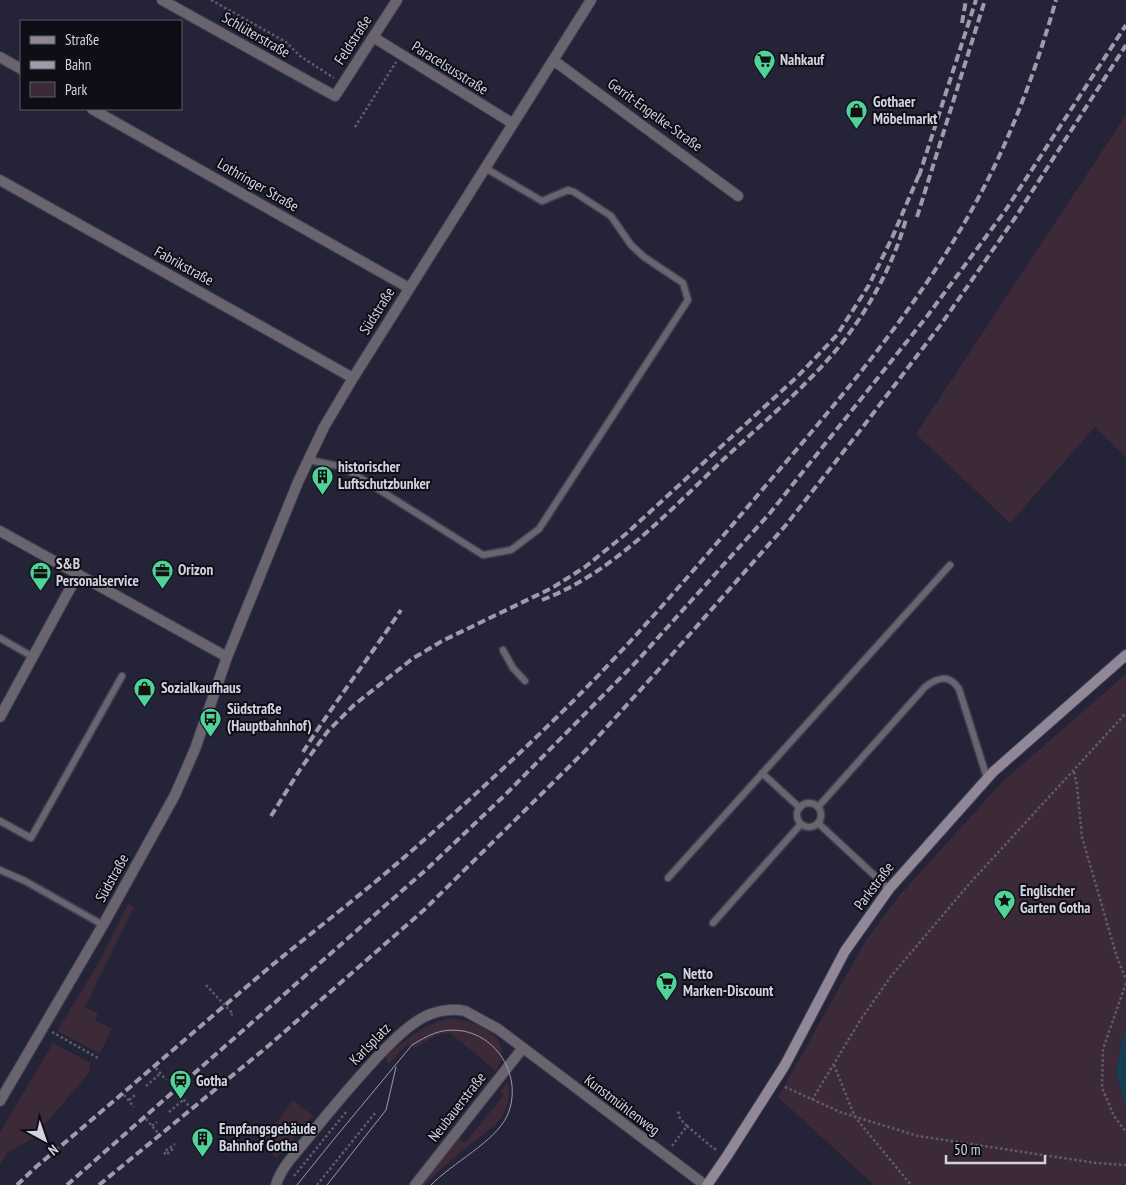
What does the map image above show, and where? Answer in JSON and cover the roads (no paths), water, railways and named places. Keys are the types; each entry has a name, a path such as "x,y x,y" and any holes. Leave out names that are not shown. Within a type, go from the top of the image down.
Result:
{"street":[{"name":"Schlüterstraße","path":"162,0 335,96"},
{"name":"Feldstraße","path":"335,96 397,0"},
{"name":"Südstraße","path":"0,1101 103,926 182,780 195,749 227,657 298,482 324,427 590,0"},
{"name":"Paracelsusstraße","path":"372,38 512,124"},
{"path":"0,57 20,68"},
{"name":"Gerrit-Engelke-Straße","path":"553,60 738,196"},
{"name":"Lothringer Straße","path":"94,110 409,288"},
{"name":"Fabrikstraße","path":"0,180 353,378"},
{"path":"0,531 227,657"},
{"path":"0,717 78,574"},
{"name":"Parkstraße","path":"706,1185 727,1156 774,1082 845,952 889,888 987,778 1126,655"},
{"name":"Karlsplatz","path":"276,1185 285,1166 366,1069 401,1032 422,1018 434,1012 465,1011 498,1029 522,1048"},
{"name":"Kunstmühlenweg","path":"522,1048 706,1185"},
{"name":"Neubauerstraße","path":"414,1185 522,1048"}],"lane":[{"path":"309,460 343,467 483,555 511,550 539,529 688,300 683,283 631,245 611,216 568,190 542,200 485,168"},
{"path":"668,878 950,565"},
{"path":"0,638 33,656"},
{"path":"503,650 513,668 525,681"},
{"path":"0,821 30,838 122,676"},
{"path":"818,807 925,688 938,679 955,682 959,689 987,778"},
{"path":"762,774 800,808"},
{"path":"809,803 818,807 821,815 818,823 812,827 801,824 797,816 800,808 809,803"},
{"path":"818,823 889,888"},
{"path":"713,923 801,824"},
{"path":"0,870 25,881 103,926"}],"water":[{"path":"1126,1028 1126,1109 1116,1072"}],"tram line":[{"path":"297,1185 412,1045 427,1036 439,1032 460,1031 476,1035 489,1043 500,1055 508,1069 512,1084 512,1100 507,1116 493,1135 431,1185"},
{"path":"327,1185 386,1110 396,1067"}],"railway":[{"path":"962,23 966,0"},
{"path":"919,176 976,0"},
{"path":"917,217 985,0"},
{"path":"17,1185 271,966 420,844 557,717 665,603 832,408 893,330 949,249 974,207 1014,123 1056,0"},
{"path":"67,1185 428,868 506,794 638,660 770,513 928,315 1005,211 1126,25"},
{"path":"99,1185 267,1047 424,910 586,750 653,676 786,525 942,323 1015,218 1126,45"},
{"path":"271,816 301,768 328,731 354,705 412,659 442,641 552,588 585,567 627,533 798,376 837,335 869,285 892,238 921,170"},
{"path":"542,600 569,588 594,573 641,538 815,373 842,343 871,300 895,252 906,219"},
{"path":"303,752 401,610"}],"place":[{"name":"Nahkauf","path":"764,79"},
{"name":"Gothaer Möbelmarkt","path":"857,130"},
{"name":"historischer Luftschutzbunker","path":"322,495"},
{"name":"Orizon","path":"162,589"},
{"name":"S&B Personalservice","path":"40,592"},
{"name":"Sozialkaufhaus","path":"145,707"},
{"name":"Südstraße (Hauptbahnhof)","path":"211,737"},
{"name":"Englischer Garten Gotha","path":"1004,919"},
{"name":"Netto Marken-Discount","path":"667,1002"},
{"name":"Gotha","path":"180,1100"},
{"name":"Empfangsgebäude Bahnhof Gotha","path":"203,1157"}]}
